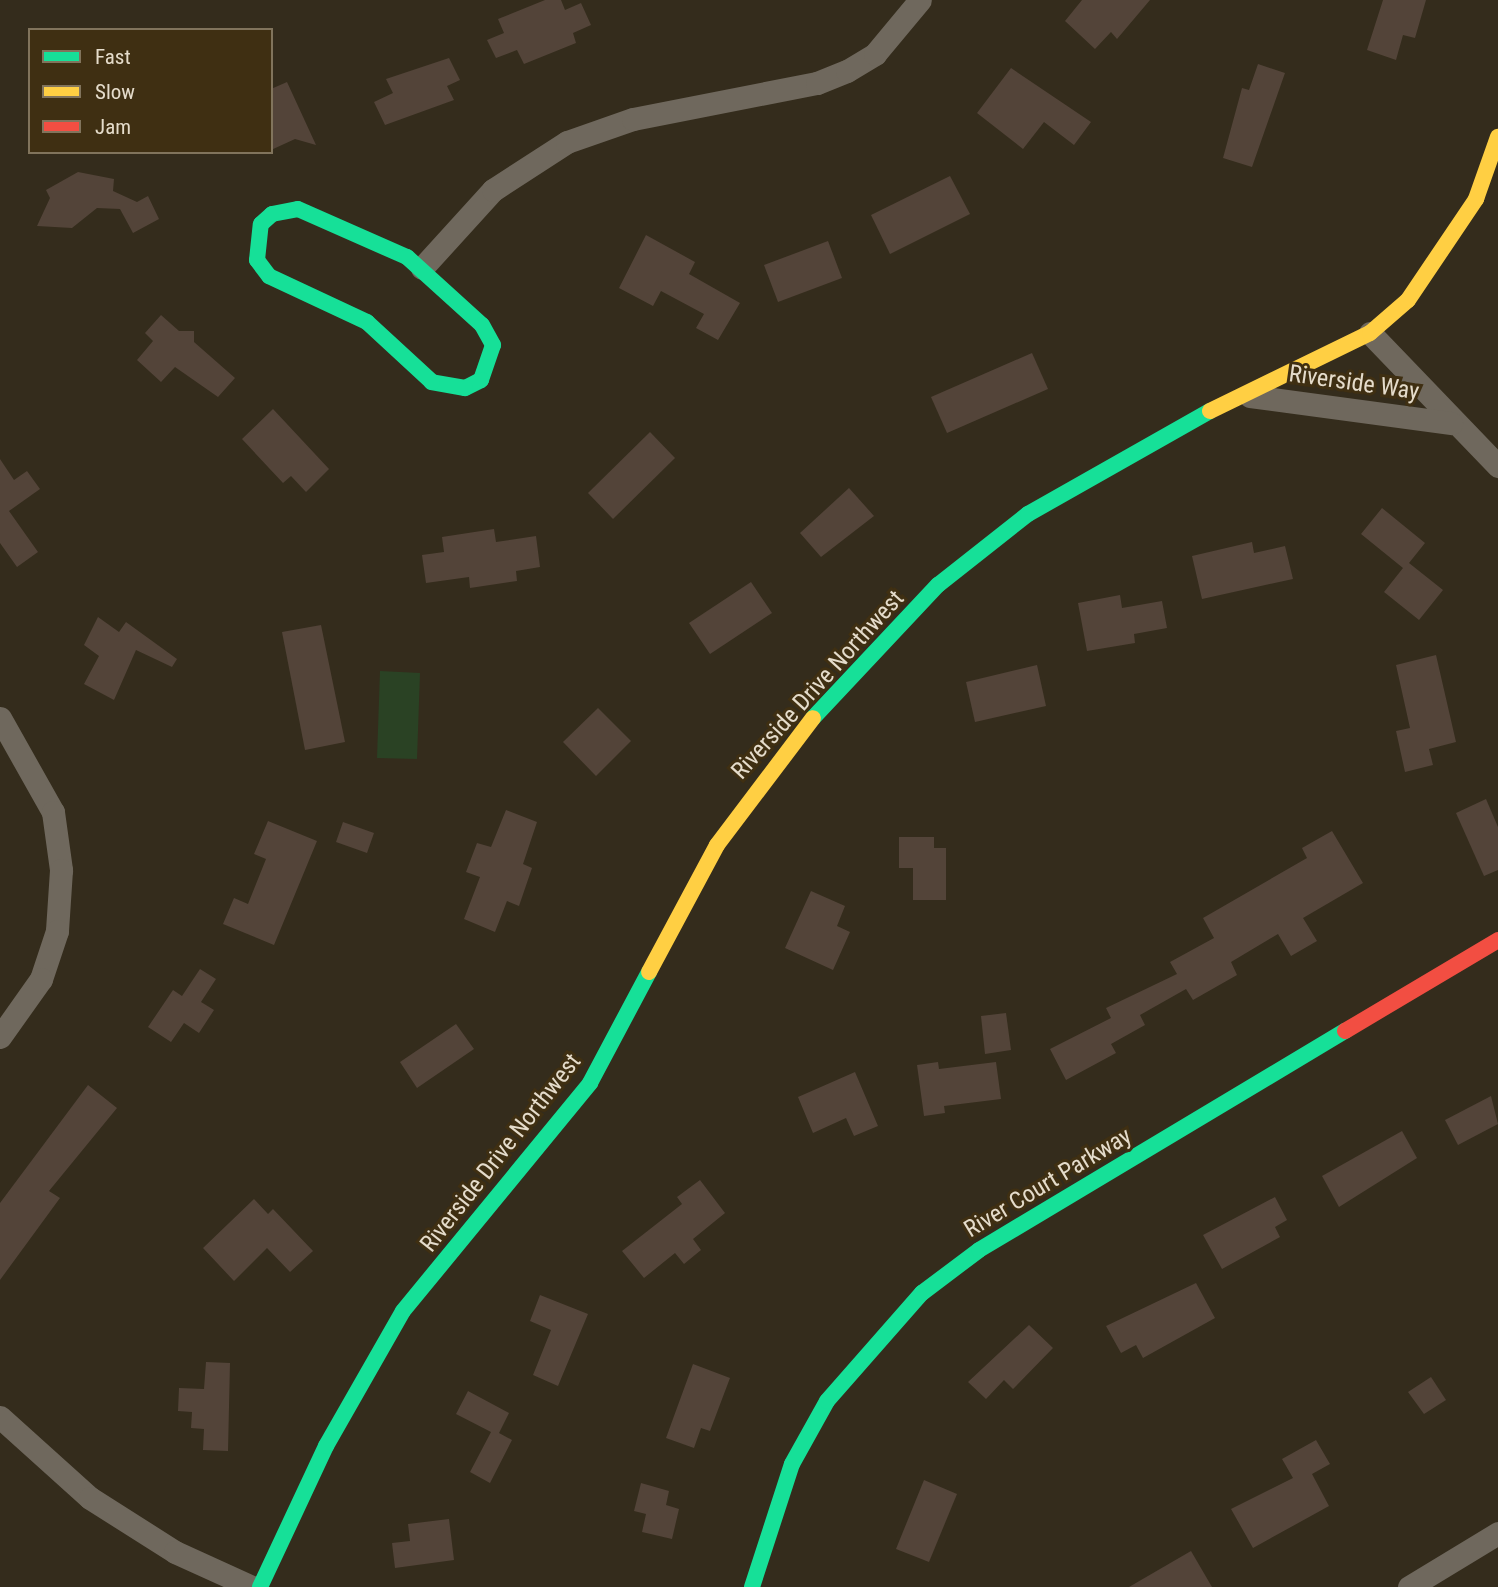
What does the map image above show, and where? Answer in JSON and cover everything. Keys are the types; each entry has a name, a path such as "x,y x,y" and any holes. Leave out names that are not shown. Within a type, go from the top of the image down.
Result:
{"street":[{"path":"422,268 493,190 567,142 633,119 817,83 847,71 875,54 920,0"},
{"name":"Riverside Drive Northwest","path":"260,1587 326,1446 402,1311 590,1083 717,845 785,748 981,548 1126,457 1250,396 1370,332 1408,300 1476,199 1498,137"},
{"path":"298,209 422,268 482,325 493,345 491,364 465,388 432,382 368,322 269,276 257,260 255,239 272,214 298,209"},
{"name":"Riverside Way","path":"1370,332 1451,423 1498,466"},
{"name":"Riverside Way","path":"1250,396 1451,423"},
{"path":"0,718 53,812 61,870 57,931 41,979 0,1037"},
{"name":"River Court Parkway","path":"752,1587 792,1464 827,1401 865,1350 922,1293 979,1250 1498,940"},
{"path":"0,1417 90,1498 174,1552 252,1587"},
{"path":"1409,1587 1498,1533"}],"green space":[{"path":"380,671 420,673 417,759 377,758"}],"building":[{"path":"545,0 561,0 565,10 581,3 591,25 573,33 576,43 524,64 517,50 496,58 487,40 504,33 498,19"},
{"path":"1082,0 1150,0 1117,39 1111,32 1095,49 1065,21"},
{"path":"1383,0 1426,0 1415,38 1403,35 1396,60 1367,50"},
{"path":"449,58 460,80 447,86 454,100 385,125 374,102 393,93 386,79"},
{"path":"1258,64 1285,73 1252,167 1223,158 1242,88 1249,90"},
{"path":"1011,68 1091,122 1074,145 1044,122 1023,149 977,113"},
{"path":"287,82 316,145 295,139 273,149 273,88"},
{"path":"78,172 114,179 113,191 137,202 148,196 159,219 133,233 120,209 97,208 72,228 37,226 50,198 46,190"},
{"path":"950,176 970,214 890,254 871,215"},
{"path":"646,235 695,262 689,274 740,303 718,340 696,328 704,314 661,291 653,306 619,288"},
{"path":"828,241 842,278 778,302 764,265"},
{"path":"161,315 179,331 194,331 194,342 235,378 218,397 175,367 161,382 137,360 153,341 145,333"},
{"path":"1032,353 1048,389 947,433 931,397"},
{"path":"273,409 329,469 306,492 291,476 283,483 242,439"},
{"path":"650,432 675,458 613,519 588,493"},
{"path":"0,459 14,480 27,471 40,489 9,511 38,552 17,567 0,543"},
{"path":"849,488 874,516 821,557 800,533"},
{"path":"1382,508 1425,543 1409,563 1443,590 1419,620 1384,592 1403,568 1361,534"},
{"path":"494,529 496,542 536,536 540,567 516,571 517,581 470,588 469,577 426,583 422,555 444,552 442,537"},
{"path":"1252,542 1254,553 1285,546 1293,579 1202,599 1192,556"},
{"path":"751,582 772,613 710,654 689,623"},
{"path":"1120,595 1122,608 1162,601 1167,628 1134,634 1135,643 1087,651 1078,603"},
{"path":"98,617 119,632 126,622 177,659 172,667 136,650 114,700 84,684 99,656 84,645"},
{"path":"321,625 345,742 305,750 282,632"},
{"path":"1436,655 1456,742 1429,749 1433,765 1405,772 1396,731 1410,728 1396,665"},
{"path":"1037,665 1046,706 975,722 966,682"},
{"path":"598,708 631,741 596,776 563,742"},
{"path":"1486,799 1498,827 1498,870 1484,876 1456,813"},
{"path":"506,810 537,822 523,864 532,868 519,906 507,901 495,932 464,919 480,877 466,872 477,843 491,847"},
{"path":"268,821 317,841 274,945 223,924 234,898 248,904 266,859 254,854"},
{"path":"343,822 374,833 367,853 336,842"},
{"path":"1332,831 1363,883 1303,918 1317,941 1291,956 1278,934 1231,962 1237,975 1193,1000 1186,989 1140,1015 1145,1025 1111,1044 1116,1053 1066,1080 1050,1049 1111,1018 1106,1008 1177,974 1170,962 1214,938 1203,918 1307,858 1302,848"},
{"path":"899,837 934,837 934,848 946,848 946,900 913,900 913,868 899,868"},
{"path":"811,891 845,906 837,926 850,932 833,970 785,948"},
{"path":"200,969 216,979 201,1002 214,1010 199,1033 184,1023 171,1042 148,1027 173,990 182,996"},
{"path":"1006,1013 1011,1050 985,1054 981,1016"},
{"path":"456,1024 474,1049 417,1088 400,1062"},
{"path":"938,1062 939,1069 996,1062 1001,1099 944,1106 945,1113 924,1116 917,1065"},
{"path":"855,1072 878,1126 854,1136 846,1118 813,1133 798,1097"},
{"path":"88,1085 117,1108 49,1191 60,1198 0,1280 0,1203"},
{"path":"1491,1096 1498,1124 1458,1145 1445,1120"},
{"path":"1402,1131 1417,1158 1339,1207 1322,1176"},
{"path":"700,1180 725,1213 693,1239 701,1250 684,1264 675,1253 644,1278 622,1251 682,1204 677,1197"},
{"path":"1275,1197 1287,1220 1275,1227 1280,1237 1222,1269 1203,1235"},
{"path":"254,1199 268,1214 273,1209 313,1251 290,1272 267,1248 234,1281 203,1248"},
{"path":"1196,1283 1215,1318 1143,1358 1136,1345 1121,1353 1106,1326"},
{"path":"540,1295 588,1314 558,1386 533,1375 551,1330 530,1321"},
{"path":"1029,1325 1053,1348 1013,1389 1004,1380 986,1399 968,1382"},
{"path":"206,1362 230,1363 228,1451 203,1450 204,1429 191,1428 192,1412 178,1411 179,1388 204,1389"},
{"path":"693,1364 730,1378 710,1431 701,1428 694,1448 666,1438"},
{"path":"1431,1377 1446,1400 1424,1414 1408,1392"},
{"path":"468,1391 509,1413 499,1433 512,1440 490,1483 470,1472 491,1432 456,1414"},
{"path":"1316,1440 1330,1464 1312,1474 1329,1506 1253,1548 1231,1509 1293,1478 1282,1459"},
{"path":"924,1480 957,1494 929,1562 896,1549"},
{"path":"641,1483 669,1491 666,1505 679,1509 672,1539 642,1532 646,1514 634,1511"},
{"path":"449,1519 454,1560 395,1568 392,1543 410,1541 408,1524"},
{"path":"1191,1551 1212,1587 1129,1587"}],"traffic: fast":[{"path":"298,209 407,257 482,325 493,345 481,380 465,388 432,382 367,322 269,276 257,260 261,224 272,214 298,209"},
{"path":"813,718 938,585 1028,514 1210,411"},
{"path":"260,1587 326,1446 403,1311 590,1083 649,972"},
{"path":"752,1587 792,1464 827,1401 922,1293 979,1250 1345,1031"}],"traffic: slow":[{"path":"1210,411 1370,333 1408,300 1476,199 1498,137"},
{"path":"649,972 717,845 813,718"}],"traffic: jam":[{"path":"1345,1031 1498,940"}]}
